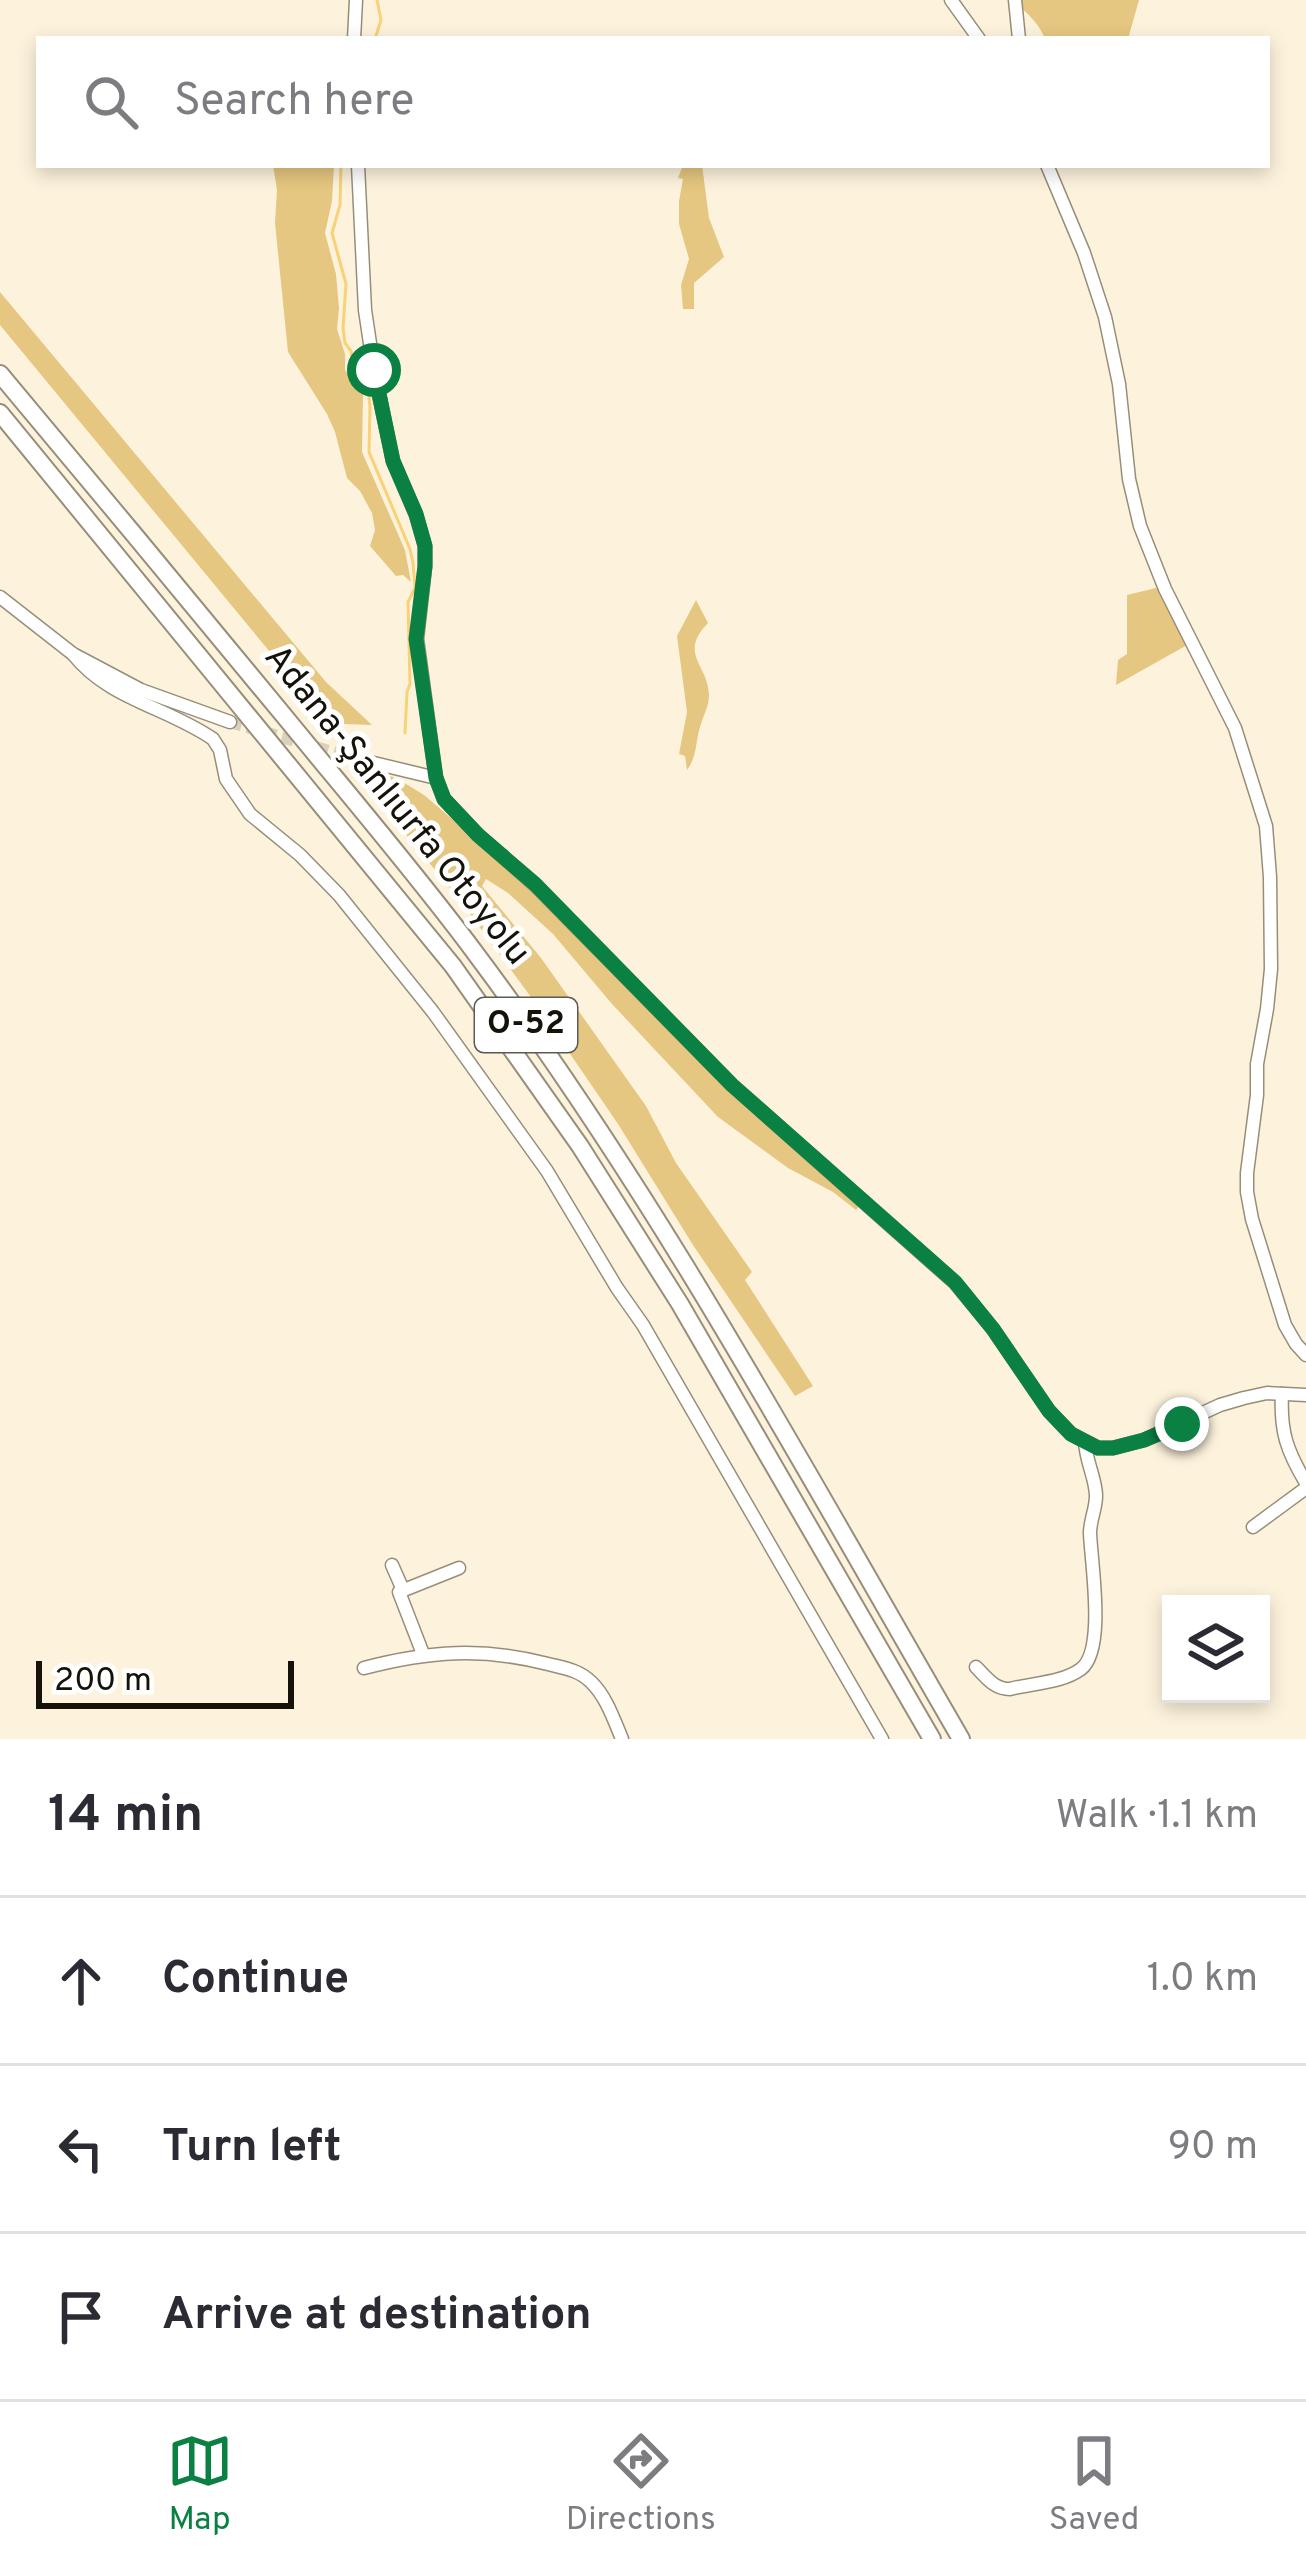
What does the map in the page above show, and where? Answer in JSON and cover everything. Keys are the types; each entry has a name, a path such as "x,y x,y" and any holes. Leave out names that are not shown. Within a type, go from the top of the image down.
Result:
{"highway":[{"name":"Adana-Şanlıurfa Otoyolu","path":"0,374 473,950 600,1132 700,1291 962,1739"},
{"name":"Adana-Şanlıurfa Otoyolu","path":"0,413 453,966 580,1146 680,1304 932,1739"}],"street":[{"path":"354,36 356,0"},
{"path":"951,0 977,36"},
{"path":"1015,0 1019,36"},
{"path":"358,168 371,351 393,461 425,546 416,639 436,778 444,799 535,884 732,1085 955,1282 1071,1434 1098,1448 1113,1448 1144,1440 1220,1405 1267,1393 1306,1395"},
{"path":"1048,168 1105,317 1140,526 1165,590 1235,728 1266,826 1271,969 1257,1064 1247,1192 1286,1325 1306,1355"},
{"path":"0,597 101,682 212,739 220,750 226,779 250,814 325,879 477,1072 547,1171 643,1325 882,1739"},
{"path":"73,654 141,689 230,722"},
{"path":"353,758 436,778"},
{"path":"1253,1527 1306,1486 1288,1454 1280,1418 1282,1394"},
{"path":"976,1666 993,1684 1010,1689 1067,1677 1092,1656 1096,1596 1090,1535 1096,1492 1085,1442"},
{"path":"392,1564 403,1590"},
{"path":"423,1654 398,1592 459,1568"},
{"path":"364,1668 423,1654 500,1653 576,1672 597,1688 622,1739"}],"shaded area":[{"path":"1011,0 1139,0 1129,36 1043,36"},
{"path":"273,168 334,168 325,233 336,274 337,329 345,370 363,395 362,452 405,550 411,582 396,576 370,546 375,530 372,513 347,478 327,414 288,352 275,223"},
{"path":"682,168 702,168 709,218 724,257 694,283 694,309 683,309 681,285 689,259 679,224 683,179 678,178"},
{"path":"0,292 326,682 372,725 344,724 322,715 0,325"},
{"path":"1160,587 1189,644 1116,685 1118,660 1127,654 1127,595"},
{"path":"696,600 708,623 695,651 709,695 687,770 685,756 679,754 687,712 677,636"},
{"path":"368,768 424,795 527,883 859,1206 856,1210 788,1168 718,1117 553,934 486,879 482,886 541,958 646,1106 676,1163 752,1272 745,1280 813,1386 795,1396 536,1004 462,903 359,777"}],"waterway":[{"path":"376,36 381,20 377,0"},
{"path":"341,168 340,205 332,233 346,284 345,343 358,375 367,381 369,452 413,563 405,733"}],"tunnel":[{"path":"230,722 353,758"}],"route":[{"path":"374,370 393,461 424,537 416,639 436,778 444,799 535,884 732,1085 955,1282 1071,1434 1098,1448 1113,1448 1182,1424"}]}
